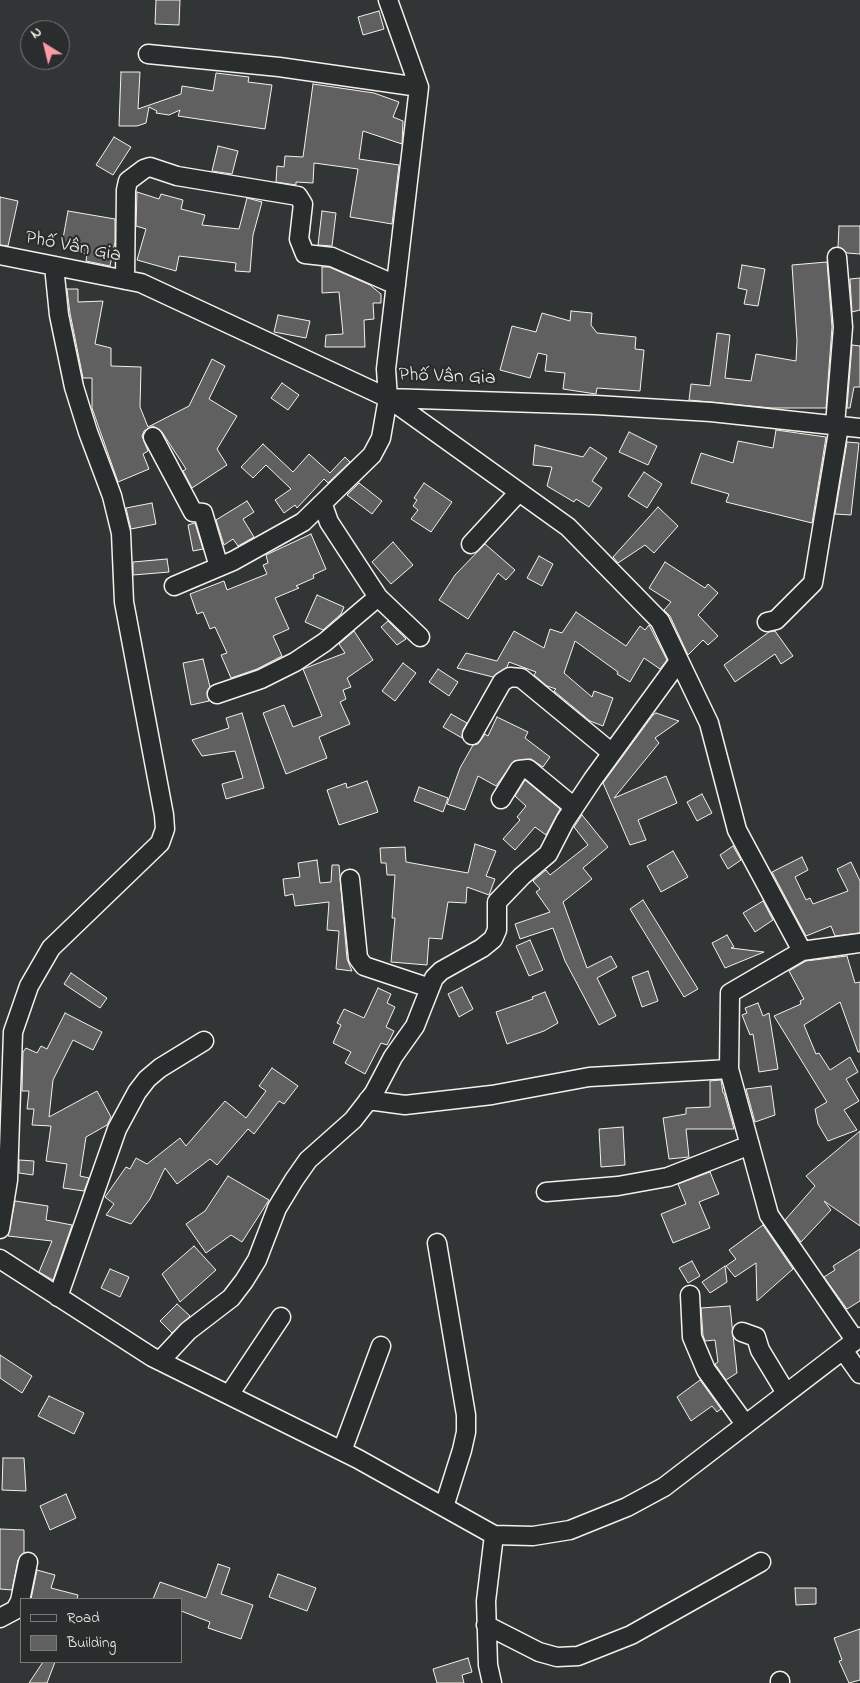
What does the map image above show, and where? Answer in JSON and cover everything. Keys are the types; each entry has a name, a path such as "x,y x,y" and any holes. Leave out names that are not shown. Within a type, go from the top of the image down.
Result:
{"street":[{"path":"174,586 219,567 303,522 372,455 381,438 388,398 386,369 420,87 388,0"},
{"path":"148,54 279,67 420,87"},
{"path":"125,280 126,190 128,181 144,168 150,167 177,176 298,196 303,204 299,238 305,254 332,257 396,285"},
{"name":"Phố Vân Gia","path":"0,255 141,283 388,398 596,404 711,412 860,428"},
{"path":"767,622 776,620 813,583 837,426 843,327 837,256"},
{"path":"0,1229 8,1180 13,1032 29,986 51,948 160,843 164,830 164,815 124,602 121,533 112,496 74,387 59,315 54,266"},
{"path":"388,398 568,527 660,621 709,723 737,830 802,951"},
{"path":"153,437 193,512 203,513 219,567"},
{"path":"471,544 519,492"},
{"path":"323,504 329,522 378,597 420,637"},
{"path":"217,694 261,679 295,662 325,642 378,597"},
{"path":"160,1361 188,1331 231,1298 257,1260 277,1208 308,1160 353,1120 368,1100 415,1026 430,988 441,971 482,948 493,938 497,930 498,902 522,876 548,854 574,807 679,661"},
{"path":"472,735 502,682 510,677 521,678 612,753"},
{"path":"501,799 519,770 528,769 574,807"},
{"path":"350,880 358,958 364,966 430,988"},
{"path":"860,943 802,951 730,992 729,1069 769,1215 852,1342 860,1374"},
{"path":"58,1297 117,1129 137,1092 147,1079 160,1068 204,1041"},
{"path":"368,1100 406,1105 483,1096 588,1077 729,1069"},
{"path":"546,1192 618,1186 668,1177 750,1145"},
{"path":"437,1243 466,1415 466,1432 462,1450 444,1507"},
{"path":"0,1259 160,1361 342,1451 494,1535 533,1536 570,1530 627,1507 664,1487 852,1342"},
{"path":"690,1295 692,1337 706,1370 745,1424"},
{"path":"229,1395 281,1317"},
{"path":"742,1332 756,1337 760,1350 786,1393"},
{"path":"342,1451 381,1346"},
{"path":"492,1683 488,1665 486,1601 494,1535"},
{"path":"21,1598 28,1562"},
{"path":"486,1625 539,1652 557,1657 578,1656 631,1635 761,1562"},
{"path":"0,1618 15,1610 20,1601"}],"building":[{"path":"156,0 180,0 179,25 155,24"},
{"path":"379,11 384,29 363,35 358,17"},
{"path":"121,72 140,72 138,109 181,94 182,86 213,91 216,73 249,77 248,82 272,85 265,129 178,116 180,110 169,115 156,113 157,111 149,107 146,123 137,126 119,126"},
{"path":"313,84 374,93 399,102 393,117 403,121 402,144 363,131 359,159 399,165 392,224 350,217 358,169 314,163 313,183 296,182 296,185 276,182 277,166 284,167 285,156 303,157"},
{"path":"114,137 131,147 113,175 96,165"},
{"path":"218,146 238,151 232,174 212,171"},
{"path":"137,192 159,199 161,194 183,200 181,209 205,215 202,225 239,229 247,198 262,202 253,235 250,272 235,271 236,263 179,256 176,271 137,260 146,229 136,226"},
{"path":"0,197 18,201 8,246 0,245"},
{"path":"68,211 115,219 115,242 110,266 86,261 87,254 74,252 75,247 62,244"},
{"path":"322,211 336,213 332,246 318,245"},
{"path":"839,226 860,226 860,254 847,253 838,247"},
{"path":"827,262 832,327 826,408 772,408 689,400 691,384 710,386 717,333 730,335 725,378 751,381 756,354 796,361 797,341 792,265"},
{"path":"742,265 765,269 758,306 744,304 747,290 738,288"},
{"path":"322,267 329,267 370,285 381,294 381,303 373,303 374,319 364,320 365,347 325,347 326,335 343,334 339,292 322,293"},
{"path":"860,278 860,310 852,312 850,279"},
{"path":"67,289 78,289 78,302 103,301 95,344 111,348 111,366 141,367 140,407 148,427 189,406 212,359 225,366 209,399 237,416 217,449 227,465 192,488 183,471 186,469 162,432 153,426 144,431 142,436 148,451 143,454 149,469 118,482 92,408 92,378 83,378"},
{"path":"571,311 592,313 591,325 597,333 636,337 635,349 644,350 640,391 597,388 596,394 563,389 565,373 545,371 547,355 538,353 530,378 500,370 512,326 536,332 542,313 570,321"},
{"path":"278,315 310,321 306,338 274,332"},
{"path":"852,345 860,346 860,387 854,387 850,408 847,408"},
{"path":"282,383 299,395 288,410 271,398"},
{"path":"776,430 826,437 812,523 726,502 729,494 691,483 701,453 733,463 738,441 773,448"},
{"path":"629,432 657,446 648,465 619,452"},
{"path":"847,442 859,443 851,515 835,514"},
{"path":"263,444 293,472 309,454 330,473 345,457 350,462 328,483 324,479 297,508 295,505 284,513 275,500 291,489 266,465 253,478 241,467"},
{"path":"535,445 583,457 590,447 607,458 592,481 602,488 589,507 576,499 574,502 547,486 552,467 533,465"},
{"path":"644,472 662,484 647,508 628,496"},
{"path":"359,483 382,501 372,514 347,495"},
{"path":"424,483 452,502 431,532 411,519 418,510 413,506 417,500 414,498"},
{"path":"247,501 254,512 243,519 254,537 238,546 233,539 224,545 216,520"},
{"path":"152,503 156,524 131,529 126,508"},
{"path":"658,507 678,526 654,553 645,545 618,563 613,557"},
{"path":"195,523 203,549 193,551 188,525"},
{"path":"311,534 326,569 313,575 314,578 296,586 299,588 275,598 289,629 273,636 282,656 257,669 231,678 221,655 227,653 215,627 210,629 203,612 197,614 190,594 224,581 227,590 267,574 263,565 268,563 266,555"},
{"path":"393,542 413,565 391,584 372,562"},
{"path":"485,544 515,570 506,580 498,573 468,619 439,600 455,575"},
{"path":"539,556 553,564 542,586 527,578"},
{"path":"167,559 169,572 133,575 133,562"},
{"path":"665,562 705,588 708,584 718,593 698,615 718,636 708,645 703,640 688,655 670,616 664,610 671,602 649,588"},
{"path":"317,595 344,607 341,614 323,630 305,622"},
{"path":"576,612 626,646 640,626 645,630 649,625 667,660 660,669 644,658 630,682 575,641 564,673 592,697 594,691 613,698 603,726 590,721 554,691 556,689 547,686 534,675 536,672 509,662 507,667 493,677 457,668 466,653 497,661 514,631 544,648 550,629 562,633"},
{"path":"388,621 406,639 397,645 381,627"},
{"path":"354,631 373,660 347,678 351,687 343,690 346,699 340,702 350,724 319,737 327,758 286,774 263,713 284,705 293,727 322,716 303,669 345,653 339,644"},
{"path":"775,631 793,656 781,664 775,654 735,682 724,665 769,632"},
{"path":"203,659 210,687 207,692 209,701 191,705 183,663"},
{"path":"403,663 416,673 395,701 382,691"},
{"path":"438,669 458,682 449,696 429,682"},
{"path":"242,713 264,788 226,799 222,784 243,778 235,751 202,756 192,740 229,728 226,718"},
{"path":"656,713 679,721 655,738 659,743 614,798 666,776 677,803 638,820 646,840 630,845 603,783"},
{"path":"451,714 467,723 463,730 462,738 443,727"},
{"path":"497,717 528,732 525,738 550,757 543,767 531,759 514,761 496,786 478,776 465,810 447,804 460,768 473,745 478,744 485,734 488,736"},
{"path":"525,780 560,809 546,835 535,827 515,850 503,839 520,820 517,817 526,806 515,796"},
{"path":"367,781 378,812 339,825 327,790 346,783 347,788"},
{"path":"419,787 448,798 443,812 414,801"},
{"path":"702,794 712,813 697,821 687,802"},
{"path":"582,815 608,847 583,868 592,879 563,902 587,968 611,956 617,967 597,978 616,1016 599,1025 565,961 553,928 520,939 515,924 550,912 536,892 540,889 533,881 546,870 550,875 588,845 574,827"},
{"path":"475,844 496,851 486,876 495,879 489,895 467,887 466,903 448,902 442,939 429,938 427,965 391,962 395,918 392,918 395,875 387,875 386,863 381,863 380,848 405,847 406,862 468,873"},
{"path":"733,846 741,860 728,869 720,855"},
{"path":"673,851 688,877 661,892 647,866"},
{"path":"802,857 808,870 795,877 806,900 810,898 813,904 848,891 837,869 851,862 860,881 860,933 835,936 831,926 806,936 772,872"},
{"path":"317,860 320,883 331,882 332,865 339,865 347,959 352,971 336,969 339,931 327,930 329,902 295,906 293,894 285,896 283,879 300,877 298,863"},
{"path":"643,900 698,989 684,997 630,909"},
{"path":"763,901 773,920 755,932 743,913"},
{"path":"727,935 734,947 731,948 764,952 725,968 712,943"},
{"path":"530,940 543,970 529,976 516,946"},
{"path":"847,956 855,983 860,982 860,1052 858,1052 840,1002 804,1025 816,1054 819,1053 830,1070 850,1057 858,1072 846,1079 859,1101 844,1110 857,1130 828,1141 818,1124 815,1109 827,1102 774,1016 801,1004 800,1001 804,999 789,971 806,961"},
{"path":"648,971 658,1001 642,1007 632,977"},
{"path":"71,973 107,998 100,1008 64,984"},
{"path":"462,987 473,1009 459,1017 448,994"},
{"path":"378,988 391,994 387,1003 395,1007 386,1027 394,1031 387,1045 381,1043 365,1074 345,1063 351,1052 333,1043 341,1025 337,1023 344,1009 364,1018"},
{"path":"545,992 558,1023 544,1031 507,1044 496,1012 533,999 532,997"},
{"path":"758,1003 763,1016 769,1013 778,1069 759,1072 753,1034 750,1035 742,1015 747,1013 745,1008"},
{"path":"65,1013 102,1032 93,1050 73,1040 53,1080 49,1117 97,1091 111,1117 107,1125 86,1137 80,1176 89,1178 84,1191 63,1188 67,1164 46,1161 51,1126 32,1125 34,1109 27,1109 29,1091 22,1091 23,1052 26,1048 37,1053 41,1046 47,1049"},
{"path":"272,1068 298,1086 284,1104 279,1101 254,1134 248,1129 217,1165 210,1159 177,1184 165,1168 150,1199 131,1224 106,1215 114,1204 105,1197 126,1167 130,1169 136,1158 147,1164 180,1138 186,1146 225,1101 246,1118 266,1091 259,1086"},
{"path":"721,1080 734,1129 686,1129 689,1157 669,1159 663,1118 686,1114 686,1108 710,1107 710,1081"},
{"path":"771,1086 775,1115 755,1122 746,1089"},
{"path":"623,1127 625,1165 601,1167 599,1129"},
{"path":"860,1131 860,1226 824,1201 831,1210 801,1242 785,1220 815,1186 806,1176"},
{"path":"19,1160 34,1161 33,1175 19,1173"},
{"path":"710,1172 719,1194 699,1202 710,1228 673,1243 661,1214 686,1204 678,1184"},
{"path":"228,1176 269,1200 242,1242 231,1235 206,1253 186,1224 205,1211"},
{"path":"15,1201 48,1206 46,1220 72,1225 53,1280 39,1272 52,1241 8,1236"},
{"path":"763,1225 793,1269 757,1301 756,1263 735,1277 726,1266 736,1259 729,1250"},
{"path":"194,1246 216,1270 180,1302 162,1274"},
{"path":"860,1249 860,1301 847,1309 824,1277 835,1270 833,1266"},
{"path":"692,1261 700,1276 688,1283 679,1268"},
{"path":"725,1266 727,1282 710,1293 702,1282"},
{"path":"110,1269 129,1277 120,1297 101,1288"},
{"path":"177,1304 190,1316 172,1333 160,1321"},
{"path":"730,1306 737,1373 726,1380 715,1364 718,1362 715,1340 705,1341 701,1308"},
{"path":"0,1355 32,1376 22,1393 0,1378"},
{"path":"700,1380 721,1409 717,1412 712,1406 691,1421 677,1397"},
{"path":"49,1396 84,1413 74,1434 38,1416"},
{"path":"3,1458 24,1458 26,1491 2,1490"},
{"path":"66,1494 76,1518 50,1530 40,1506"},
{"path":"0,1529 24,1530 24,1553 18,1560 12,1590 0,1589"},
{"path":"218,1564 230,1568 221,1594 253,1605 241,1639 208,1628 210,1622 182,1611 182,1598 153,1598 160,1582 206,1598"},
{"path":"37,1570 55,1575 51,1588 78,1595 77,1598 31,1598"},
{"path":"278,1574 316,1588 307,1611 269,1597"},
{"path":"795,1588 816,1588 816,1604 796,1605"},
{"path":"860,1629 860,1680 849,1683 839,1661 842,1660 834,1638"},
{"path":"468,1658 472,1672 462,1675 464,1683 437,1683 433,1669"},
{"path":"42,1663 55,1663 47,1683 29,1683"}]}
